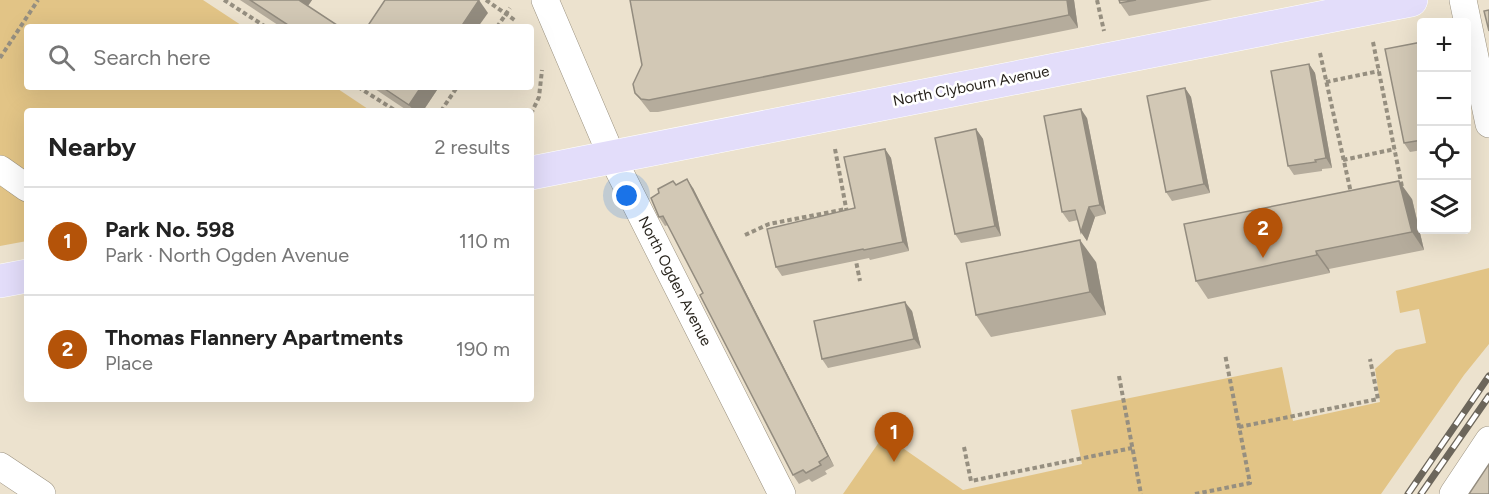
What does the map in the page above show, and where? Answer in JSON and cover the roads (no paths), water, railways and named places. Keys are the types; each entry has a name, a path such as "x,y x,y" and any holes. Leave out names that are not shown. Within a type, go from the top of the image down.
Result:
{"main road":[{"name":"North Clybourn Avenue","path":"534,172 1411,0"},
{"path":"0,281 24,277"}],"street":[{"name":"North Ogden Avenue","path":"545,0 612,156 782,494"},
{"path":"1463,0 1489,124"},
{"path":"0,169 24,186"},
{"path":"1453,494 1489,440"},
{"path":"0,466 42,494"}],"railway":[{"path":"1408,494 1489,376"},
{"path":"1421,494 1489,396"}],"place":[{"name":"Thomas Flannery Apartments","path":"1263,258"},
{"name":"Park No. 598","path":"894,462"}]}
